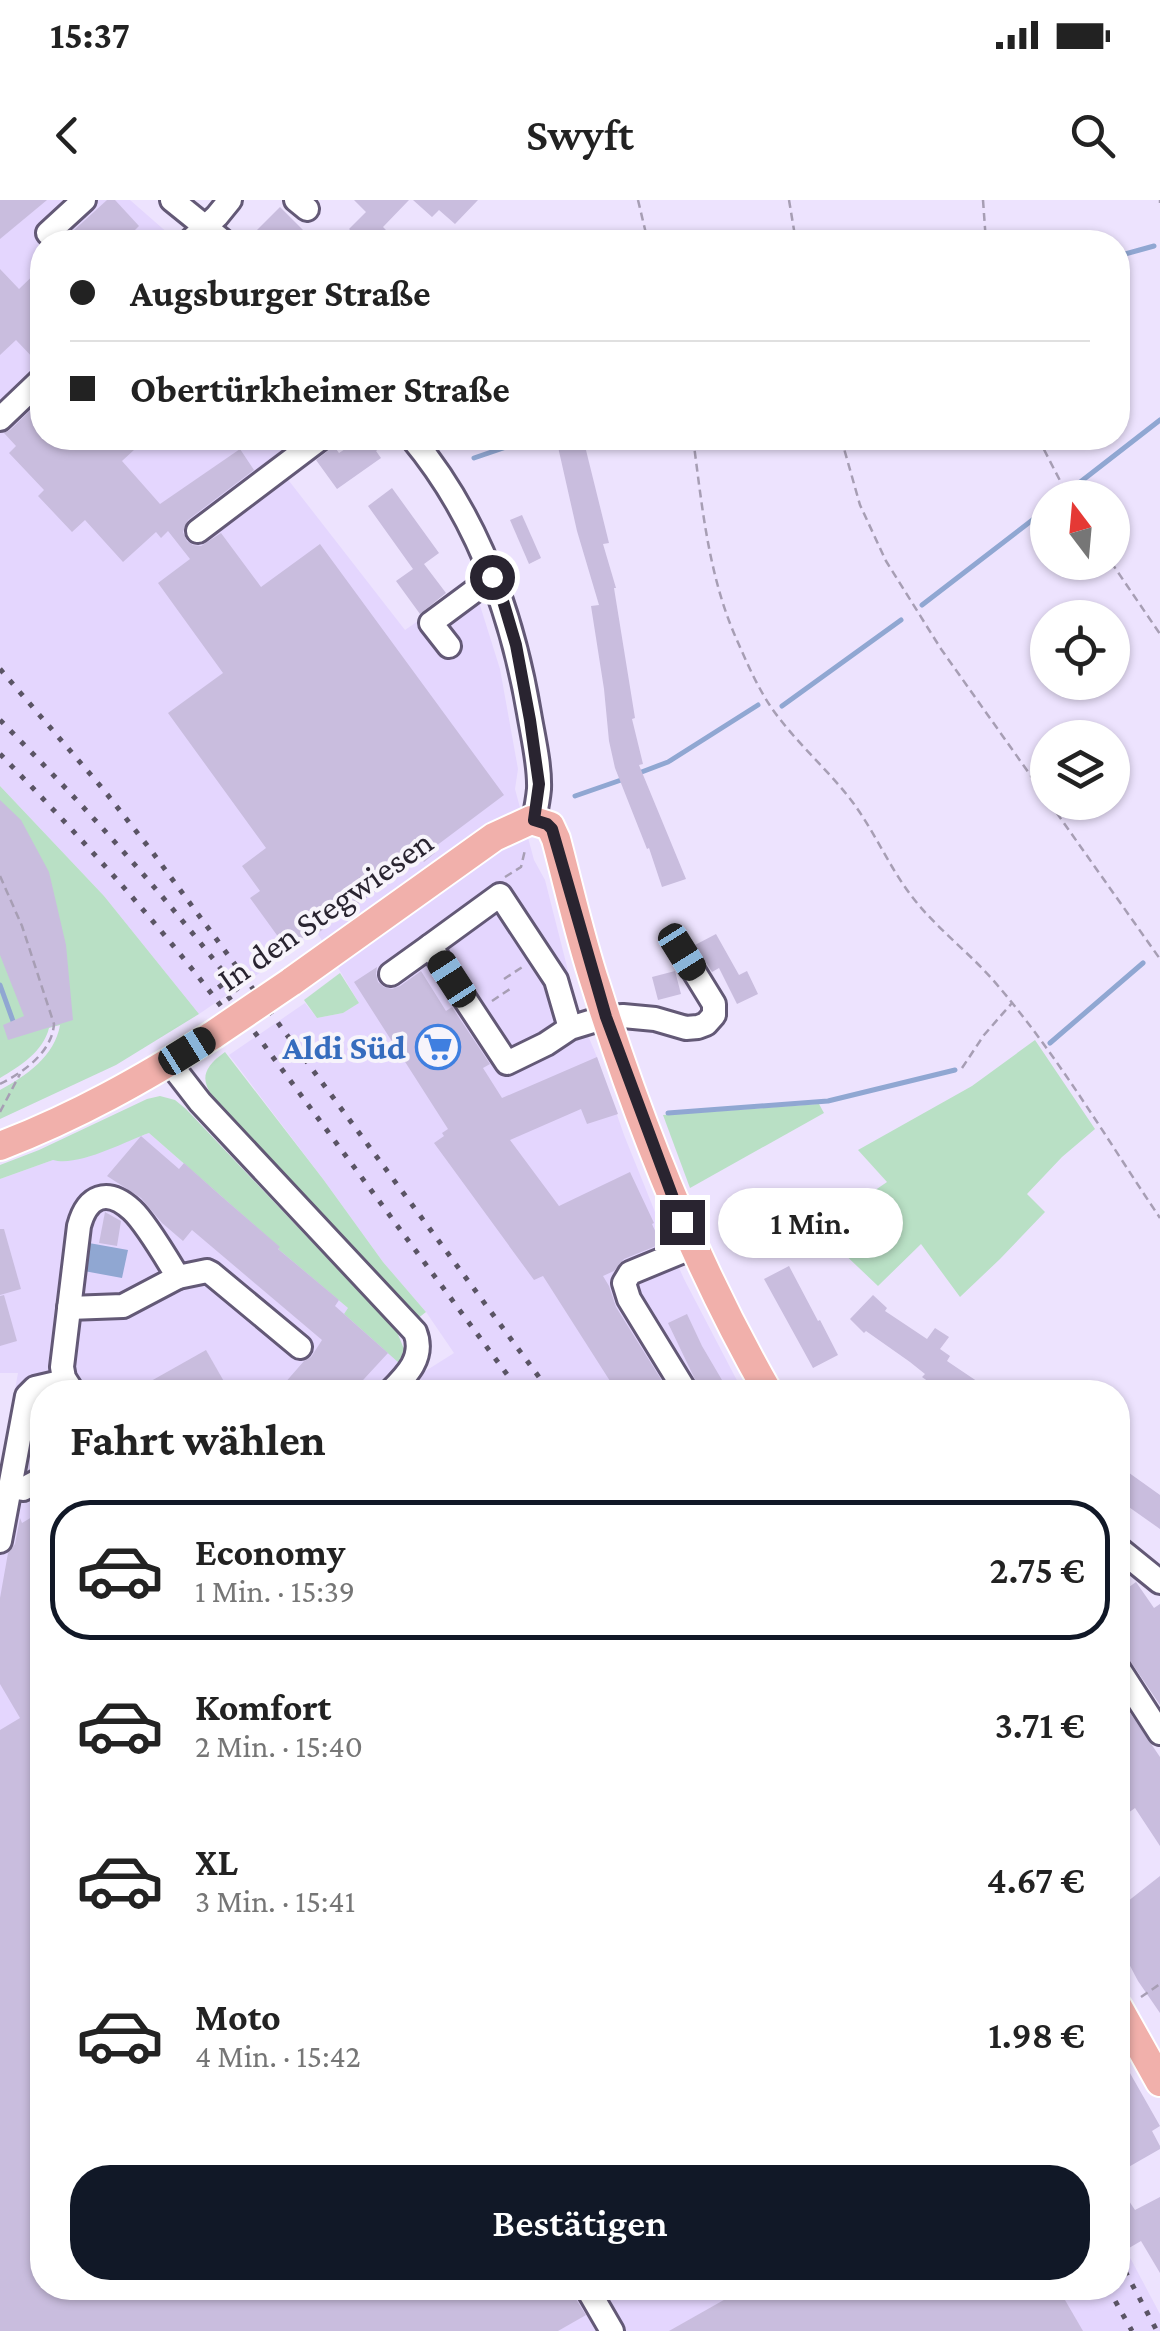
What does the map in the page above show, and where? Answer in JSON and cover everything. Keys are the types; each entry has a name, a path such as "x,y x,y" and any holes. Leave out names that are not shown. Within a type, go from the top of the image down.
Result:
{"main road":[{"name":"In den Stegwiesen","path":"0,1146 136,1084 291,982 484,843 524,823"},
{"path":"524,823 547,824 552,829 606,1017 643,1121 693,1247 761,1380"},
{"path":"1130,2029 1160,2082"}],"street":[{"path":"52,230 84,200"},
{"path":"172,200 200,230"},
{"path":"211,230 230,200"},
{"path":"0,418 30,390"},
{"path":"198,531 305,450"},
{"path":"420,450 464,515 503,601 516,645 539,784 524,823"},
{"path":"449,646 431,623 492,577"},
{"path":"390,974 500,895 557,983 570,1028"},
{"path":"430,946 508,1063 570,1028 606,1017 656,1019 690,1028 709,1022 714,1004 682,952"},
{"path":"169,1062 200,1102 415,1332 419,1348 402,1380"},
{"path":"67,1380 62,1367 80,1221 87,1205 100,1197 112,1197 132,1210 178,1277"},
{"path":"679,1380 629,1300 624,1283 630,1273 693,1247"},
{"path":"70,1308 124,1306 178,1277 207,1271 300,1348"},
{"path":"0,1541 30,1393"},
{"path":"10,1487 23,1489 30,1485"},
{"path":"1130,1558 1160,1582"},
{"path":"1130,1687 1160,1733"},
{"path":"594,2300 612,2331"}],"path":[{"path":"638,200 645,230"},
{"path":"789,200 794,230"},
{"path":"984,200 985,230"},
{"path":"695,450 719,591 735,636 766,699 851,800 913,898 1012,1003 1160,1218"},
{"path":"844,450 864,516 886,561 941,649 1030,775"},
{"path":"1044,450 1060,480"},
{"path":"1122,580 1160,634"},
{"path":"1062,820 1160,958"},
{"path":"500,895 504,879 520,866 526,851 524,823"},
{"path":"0,876 22,926 54,1024 46,1048 21,1072 0,1084"},
{"path":"504,979 540,956"},
{"path":"474,1012 510,989"},
{"path":"962,1068 1012,1003"},
{"path":"0,1112 21,1072"},
{"path":"1130,2001 1160,1984"}],"shaded area":[{"path":"0,200 130,200 164,230 30,230 30,450 301,450 286,477 405,630 473,583 500,669 518,769 515,789 534,860 545,880 579,1014 661,1227 737,1380 30,1380 30,2300 1130,2300 1130,2258 1160,2314 1160,2331 0,2331 0,1471 18,1373 0,1373 0,1179 53,1160 86,1157 149,1133 349,1309 345,1313 416,1377 454,1353 229,1055 305,1003 317,1018 343,1013 359,1003 315,929 277,961 199,1014 104,896 0,786"}],"green space":[{"path":"0,786 104,896 199,1014 116,1065 0,1119 0,1090 46,1055 60,1025 49,1028 36,1051 0,1078"},
{"path":"340,973 359,1003 343,1013 317,1018 304,1000"},
{"path":"1035,1040 1095,1129 1027,1194 1045,1212 960,1297 921,1244 878,1286 818,1229 887,1182 858,1150 972,1086"},
{"path":"225,1052 383,1262 426,1312 417,1319 213,1097 206,1075"},
{"path":"160,1096 175,1100 186,1109 397,1332 404,1349 399,1363 344,1314 348,1308 149,1133 88,1157 53,1160 0,1179 0,1165"},
{"path":"819,1104 824,1113 690,1188 663,1115"}],"water":[{"path":"89,1243 128,1250 122,1278 84,1271"}],"building":[{"path":"0,200 47,200 0,239"},
{"path":"107,200 115,200 139,226 135,230 74,230"},
{"path":"354,200 409,200 383,227 386,230 349,229 366,212"},
{"path":"413,200 478,200 455,224 439,210 432,217"},
{"path":"280,207 303,230 257,230"},
{"path":"0,269 19,289 30,278 30,355 16,340 0,355"},
{"path":"30,411 30,450 134,450 122,461 160,504 241,450 254,470 188,520 183,532 187,541 201,546 221,533 261,587 320,544 504,795 432,849 435,853 424,862 421,858 318,933 315,929 287,949 250,898 260,891 242,866 266,848 168,713 223,673 158,583 190,559 168,531 161,538 156,532 123,562 85,520 72,532 38,496 44,490 9,453 16,446 4,433"},
{"path":"329,450 377,450 381,458 337,489 316,460"},
{"path":"559,450 586,450 609,543 603,544 616,588 635,718 632,719 643,764 639,765 686,879 662,887 615,768 591,606 599,605"},
{"path":"392,488 439,553 424,564 446,593 420,614 396,581 413,569 368,506"},
{"path":"522,515 541,558 529,564 510,520"},
{"path":"0,800 21,820 49,872 66,945 73,1020 8,1040 3,1025 24,1016 0,955"},
{"path":"716,934 739,975 747,971 758,994 737,1004 719,968 712,972 695,945"},
{"path":"377,967 378,982 392,989 421,971 446,1011 452,1007 490,1064 483,1068 502,1098 597,1057 618,1114 587,1124 581,1109 510,1140 559,1206 630,1172 661,1244 624,1259 614,1271 603,1276 616,1307 662,1380 609,1380 543,1276 534,1280 434,1143 448,1129 354,982"},
{"path":"675,971 681,994 658,1000 652,977"},
{"path":"141,1136 179,1169 184,1163 339,1300 335,1306 388,1353 363,1380 287,1380 322,1340 192,1230 183,1241 141,1198 107,1176"},
{"path":"105,1212 121,1221 117,1246 99,1243"},
{"path":"0,1229 4,1229 21,1289 0,1295"},
{"path":"789,1266 838,1355 813,1368 764,1279"},
{"path":"4,1295 17,1341 0,1346 0,1296"},
{"path":"873,1295 887,1308 885,1311 927,1339 935,1328 949,1337 940,1349 950,1356 947,1361 975,1380 926,1380 922,1377 925,1374 864,1333 850,1319"},
{"path":"687,1314 722,1380 695,1380 668,1323"},
{"path":"206,1350 223,1380 153,1380"},
{"path":"1130,1474 1160,1495 1160,1529 1130,1508"},
{"path":"20,1518 22,1523 30,1518 30,2300 577,2300 586,2315 558,2331 0,2331 0,1730 20,1718 0,1684 0,1598 8,1553 15,1544"},
{"path":"1136,1582 1154,1608 1160,1604 1160,1705 1130,1661 1130,1586"},
{"path":"1130,1713 1160,1757 1160,1846 1135,1808 1130,1812"},
{"path":"1160,1876 1160,2013 1130,1966 1130,1900"},
{"path":"1130,2073 1160,2126 1152,2131 1160,2149 1130,2166"},
{"path":"1160,2197 1160,2273 1141,2241 1130,2247 1130,2202 1135,2210"},
{"path":"724,2300 1065,2300 1083,2331 669,2331"}],"waterway":[{"path":"1130,253 1154,246"},
{"path":"1130,443 1160,420"},
{"path":"474,458 497,450"},
{"path":"1083,480 1121,450"},
{"path":"922,605 1030,522"},
{"path":"782,706 901,620"},
{"path":"639,773 668,762 758,705"},
{"path":"575,796 624,779"},
{"path":"1050,1043 1143,963"},
{"path":"0,985 13,1021"},
{"path":"668,1113 828,1101 955,1070"}],"railway":[{"path":"0,669 150,849 541,1380"},
{"path":"0,720 123,851 238,991"},
{"path":"0,754 114,877 221,1006"},
{"path":"219,984 511,1380"},
{"path":"1130,2280 1157,2331"},
{"path":"1115,2300 1132,2331"}],"place":[{"name":"Aldi Süd","path":"438,1047"}],"route":[{"path":"492,577 516,645 530,720 539,784 534,820 552,829 606,1017 682,1222"}]}
